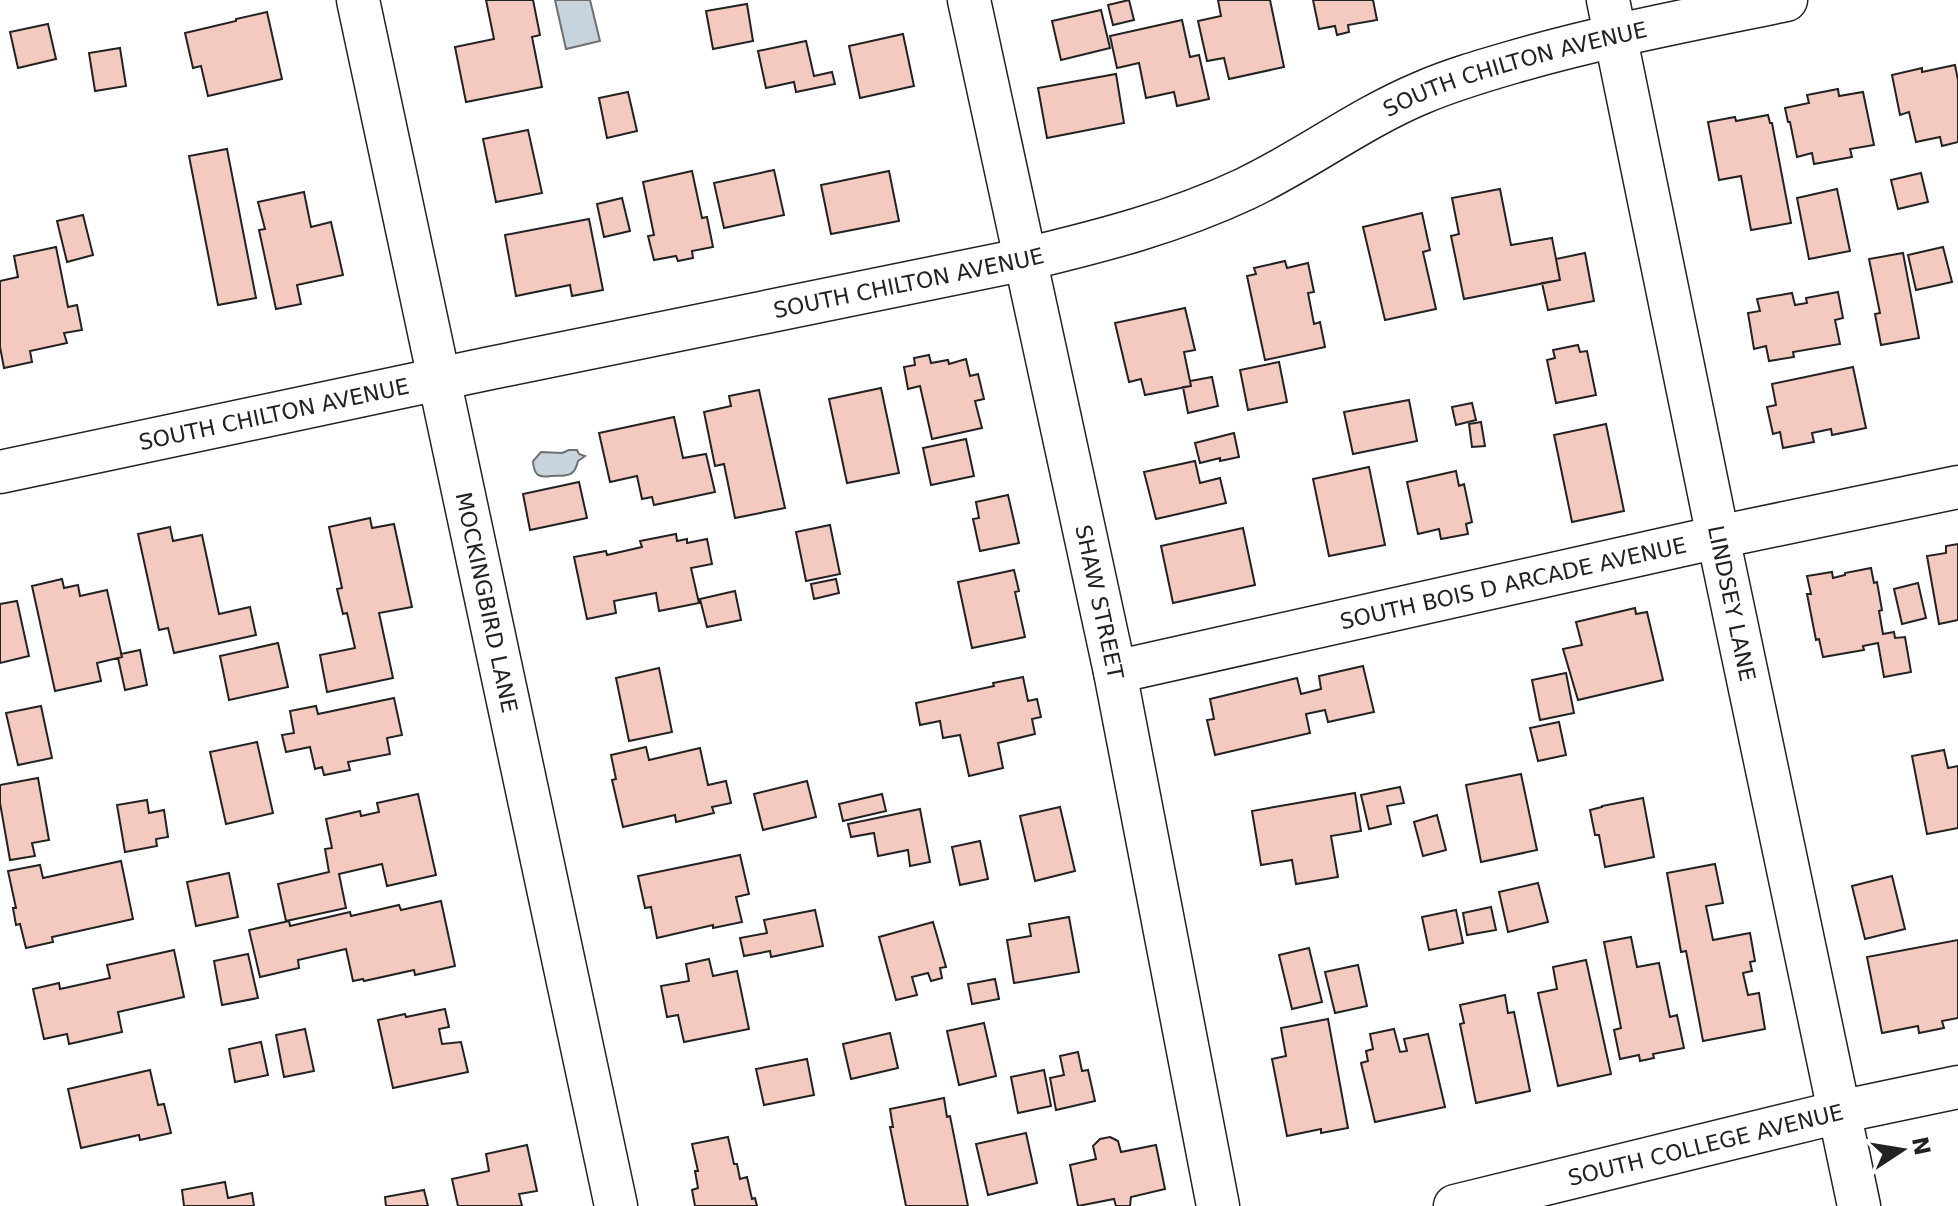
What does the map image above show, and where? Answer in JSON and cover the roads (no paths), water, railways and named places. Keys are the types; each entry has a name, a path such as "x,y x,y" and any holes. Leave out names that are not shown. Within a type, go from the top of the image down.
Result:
{"street":[{"name":"MOCKINGBIRD LANE","path":"358,0 616,1206"},
{"name":"SHAW STREET","path":"969,0 1115,672 1218,1206"},
{"name":"SOUTH CHILTON AVENUE","path":"0,472 1026,259 1111,238 1206,206 1284,169 1370,118 1421,93 1574,44 1611,18 1786,0"},
{"name":"LINDSEY LANE","path":"1611,18 1859,1206"},
{"name":"SOUTH BOIS D ARCADE AVENUE","path":"1115,672 1718,537 1958,487"},
{"name":"SOUTH COLLEGE AVENUE","path":"1455,1206 1839,1112 1958,1087"}]}
